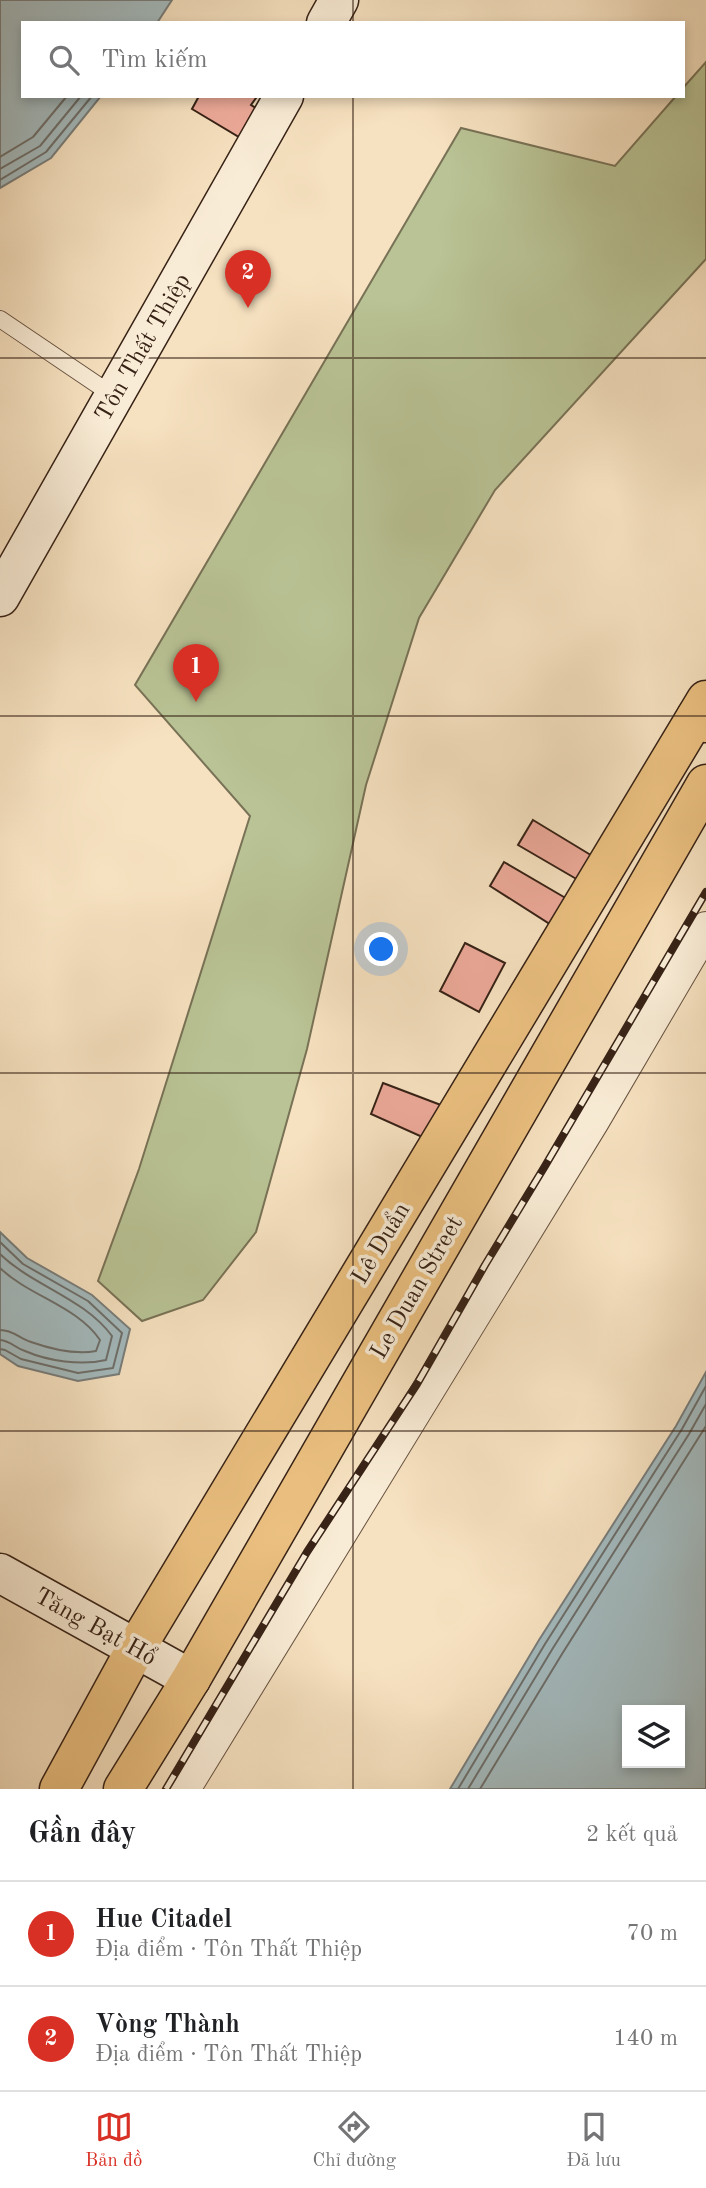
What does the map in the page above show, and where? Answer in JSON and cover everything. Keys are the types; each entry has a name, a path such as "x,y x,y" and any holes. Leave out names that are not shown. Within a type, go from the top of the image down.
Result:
{"main road":[{"name":"Lê Duẩn","path":"59,1789 136,1648 702,713"},
{"name":"Le Duan Street","path":"123,1789 191,1679 706,784"}],"street":[{"path":"327,21 339,0"},
{"name":"Tôn Thất Thiệp","path":"0,597 18,553 114,396 283,98"},
{"path":"184,1789 586,1132 706,928"},
{"name":"Tăng Bạt Hổ","path":"0,1573 191,1679"}],"lane":[{"path":"0,320 114,396"}],"green space":[{"path":"706,62 706,259 495,490 419,618 366,785 307,1049 256,1232 203,1300 142,1321 98,1281 139,1169 250,816 135,685 461,128 615,166 674,98 685,98 685,86"}],"water":[{"path":"0,0 172,0 158,21 21,21 21,98 99,98 51,158 0,188"},
{"path":"0,1232 27,1258 92,1295 130,1329 119,1374 78,1381 18,1366 0,1354"},
{"path":"706,1372 706,1789 450,1789 539,1640 676,1426"}],"building":[{"path":"198,98 256,98 251,105 271,117 254,146 192,109"},
{"path":"533,820 599,860 585,884 518,845"},
{"path":"504,862 569,900 553,926 490,886"},
{"path":"465,943 505,963 479,1012 440,991"},
{"path":"383,1083 454,1110 429,1140 371,1114"}],"railway":[{"path":"166,1789 307,1552 417,1384 706,892"}],"place":[{"name":"Vòng Thành","path":"248,308"},
{"name":"Hue Citadel","path":"196,702"}]}
